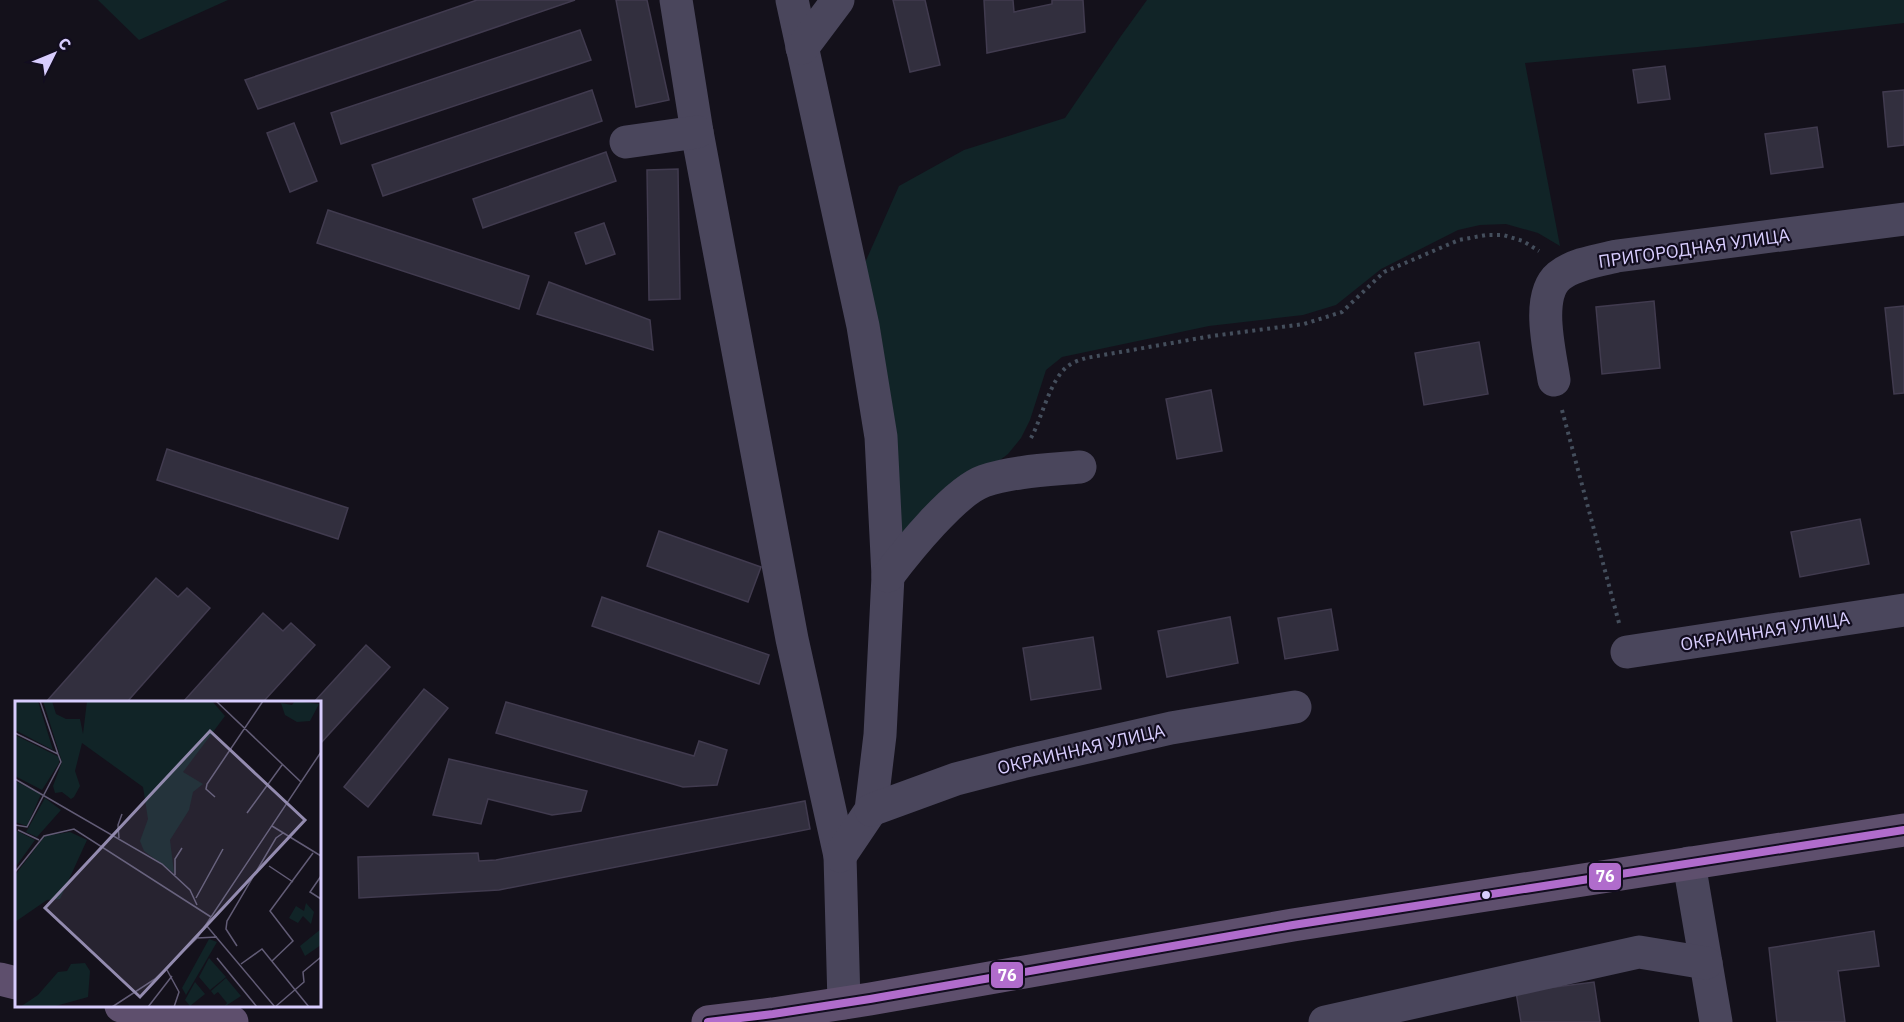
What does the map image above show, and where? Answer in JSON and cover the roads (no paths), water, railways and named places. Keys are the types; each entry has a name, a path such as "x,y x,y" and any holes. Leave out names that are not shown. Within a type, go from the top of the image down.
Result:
{"main road":[{"path":"708,1022 772,1018 854,1008 1293,925 1904,830"},
{"path":"0,979 15,983"},
{"path":"134,1007 232,1022"}],"street":[{"path":"676,0 697,132 792,639 840,856 854,1008"},
{"path":"792,0 863,326 881,437 888,576 880,735 871,810 840,856"},
{"path":"802,48 838,0"},
{"path":"626,142 697,132"},
{"name":"ПРИГОРОДНАЯ УЛИЦА","path":"1554,380 1545,317 1548,292 1559,276 1581,265 1617,256 1904,219"},
{"path":"888,576 910,547 937,518 981,482 1019,473 1080,466"},
{"name":"ОКРАИННАЯ УЛИЦА","path":"1627,652 1904,610"},
{"name":"ОКРАИННАЯ УЛИЦА","path":"871,810 956,779 1022,762 1171,728 1295,707"},
{"path":"1689,863 1716,1022"},
{"path":"1325,1022 1639,952 1706,963"}]}
